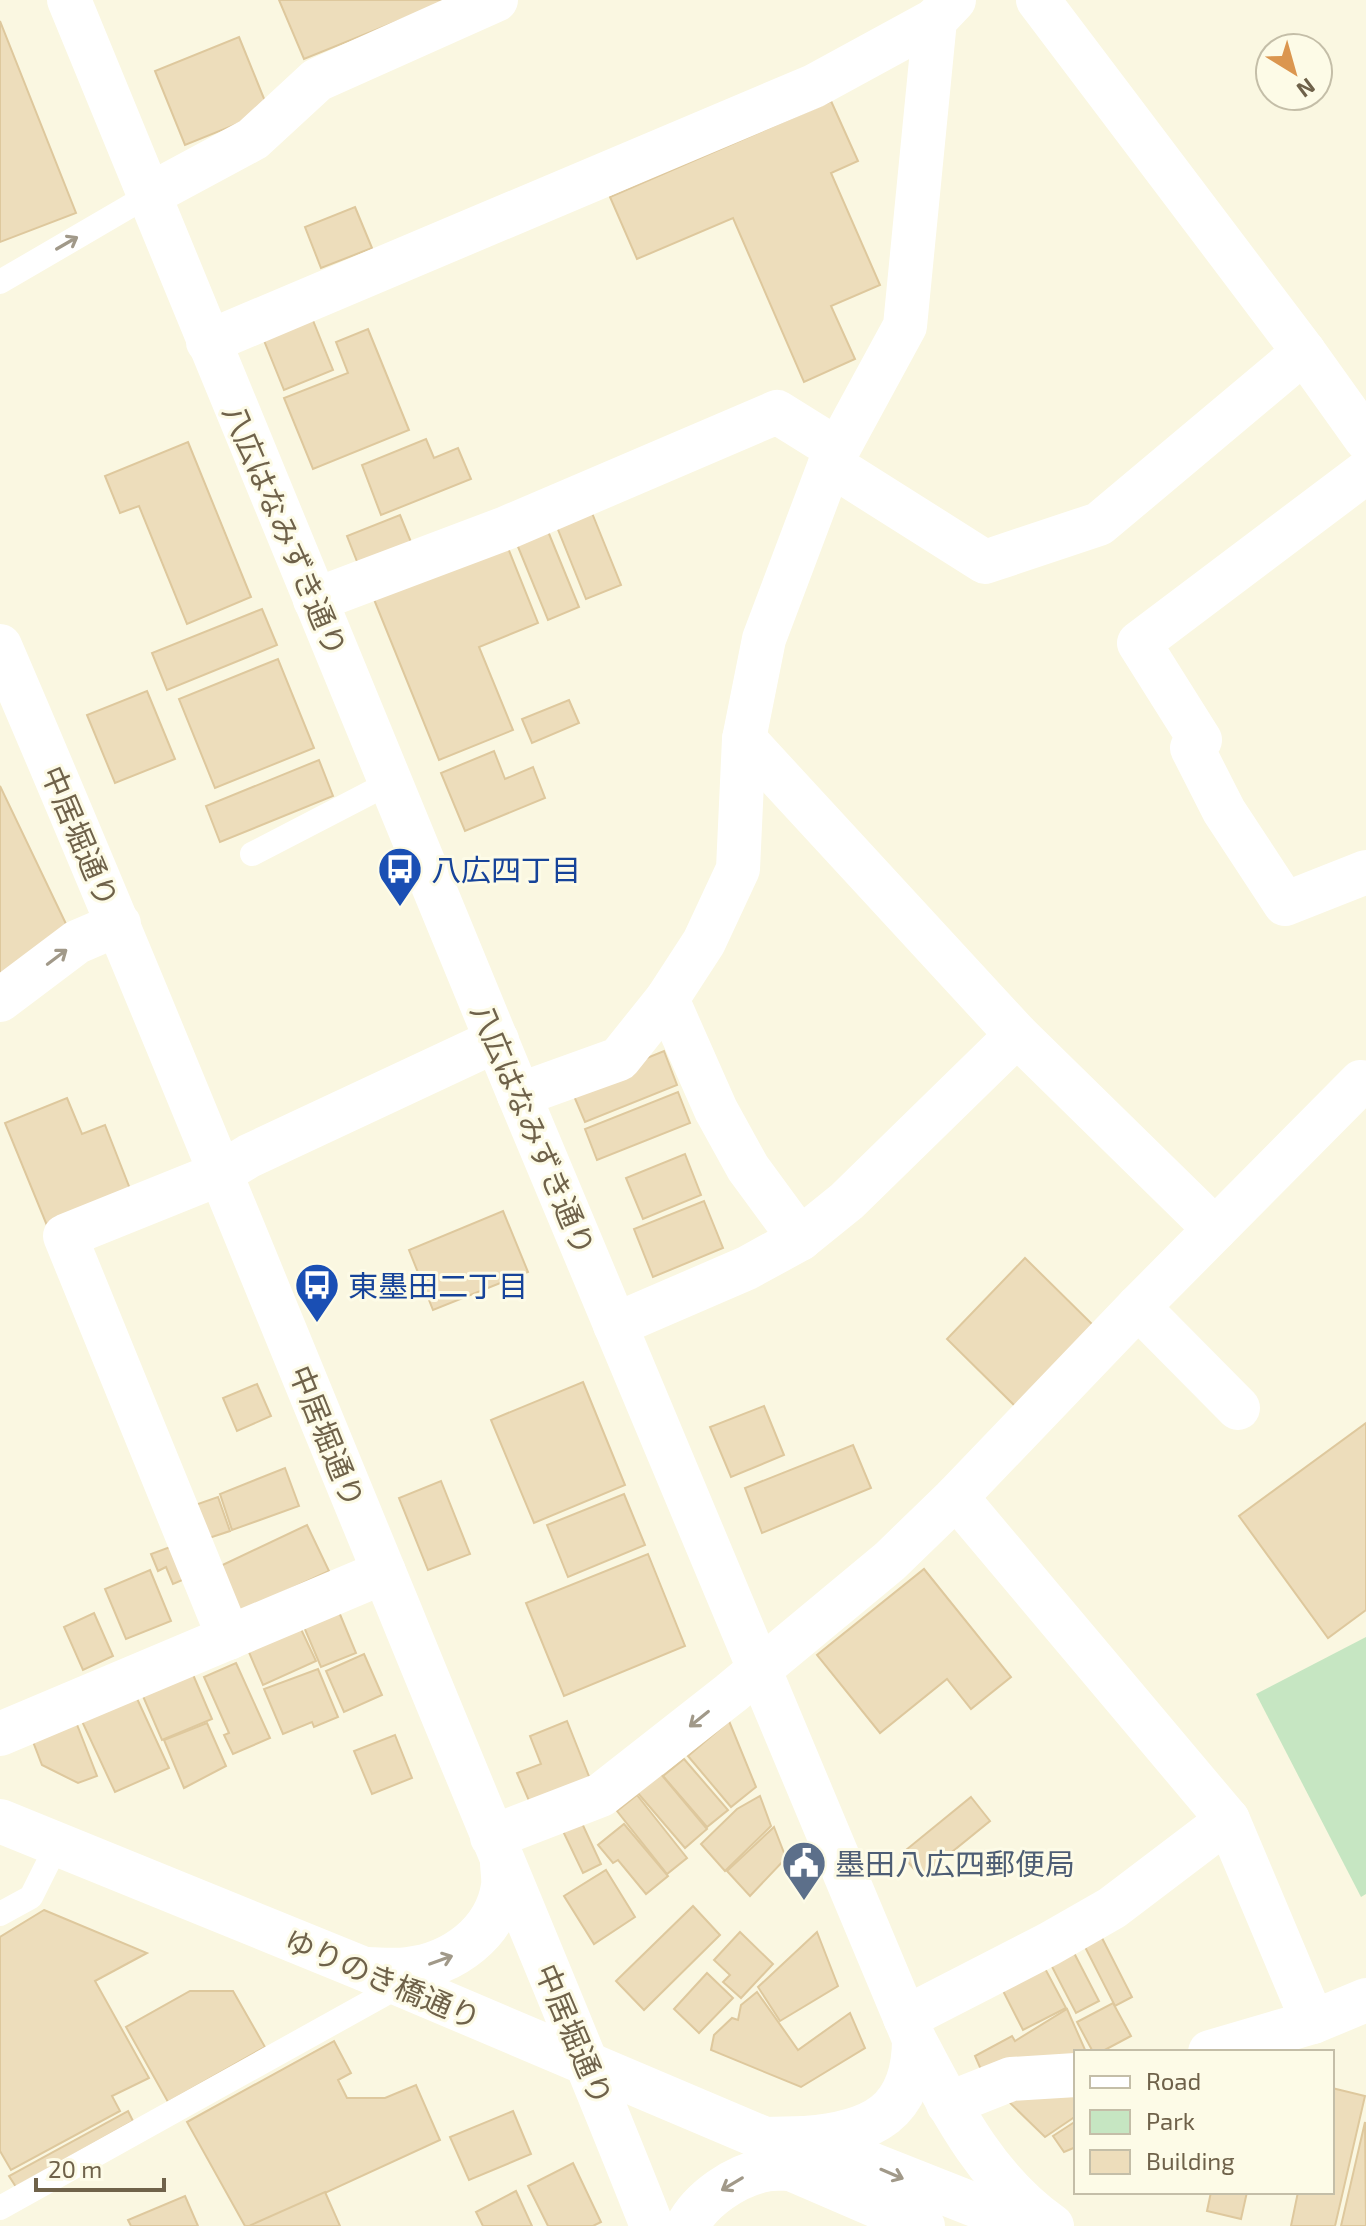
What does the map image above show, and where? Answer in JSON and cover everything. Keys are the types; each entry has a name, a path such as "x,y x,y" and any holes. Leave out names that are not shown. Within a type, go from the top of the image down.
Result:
{"street":[{"name":"八広はなみずき通り","path":"69,0 519,1095 910,2028 948,2104 974,2146 1002,2182 1032,2212 1052,2226"},
{"path":"149,195 253,139 317,80 496,0"},
{"path":"1038,0 1304,352 1366,439"},
{"path":"208,342 814,86 944,10"},
{"path":"519,1095 619,1059 667,999 704,942 738,869 744,739 764,639 834,457 905,326 944,10"},
{"path":"315,600 506,528 777,412 834,457 985,562 1099,524 1304,352"},
{"path":"1366,472 1139,643 1200,740 1192,748 1224,811 1285,904 1366,872"},
{"name":"中居堀通り","path":"0,646 119,924 497,1849 589,2065 652,2226"},
{"path":"744,739 1017,1035 1215,1229"},
{"path":"0,1000 77,942 119,924"},
{"path":"667,999 748,1168 800,1239"},
{"path":"615,1325 747,1268 800,1239 847,1201 1017,1035"},
{"path":"229,1638 65,1236 219,1174 249,1156 497,1040"},
{"path":"383,1977 454,1956 477,1937 494,1914 503,1885 497,1849 601,1795 890,1561 1361,1082 1366,1086"},
{"path":"1138,1307 1238,1408"},
{"path":"956,1497 1228,1820 1313,2022"},
{"path":"0,1734 384,1572"},
{"path":"687,2226 703,2205 741,2177 766,2169 787,2149 851,2132 882,2117 893,2106 909,2078 914,2061 910,2028 1112,1908 1228,1820"},
{"name":"ゆりのき橋通り","path":"0,1821 383,1977 787,2149 1028,2226"},
{"path":"1217,2050 1363,2008"},
{"path":"948,2104 1011,2079 1074,2075"},
{"name":"ゆりのき橋通り","path":"787,2149 923,2226"}],"lane":[{"path":"0,282 149,195"},
{"path":"252,854 391,782"},
{"path":"0,1914 31,1897 57,1845"},
{"path":"0,2208 383,1977"}],"green space":[{"path":"1366,1637 1366,1894 1361,1897 1256,1694"}],"building":[{"path":"279,0 444,0 445,2 304,59"},
{"path":"0,21 76,213 0,242"},
{"path":"239,37 269,111 185,145 155,71"},
{"path":"831,101 858,161 831,173 880,285 831,306 855,359 804,382 733,218 637,259 610,197"},
{"path":"355,207 372,248 321,268 305,227"},
{"path":"312,318 333,370 284,390 263,338"},
{"path":"368,329 409,430 313,469 284,398 348,373 336,342"},
{"path":"426,439 434,458 458,448 471,479 381,515 362,465"},
{"path":"188,442 251,597 187,624 139,506 120,513 105,476"},
{"path":"592,513 621,585 586,599 557,527"},
{"path":"400,515 411,542 358,564 347,536"},
{"path":"545,524 579,607 548,620 514,537"},
{"path":"504,538 538,623 479,647 513,730 439,760 371,592"},
{"path":"262,609 277,645 167,690 152,653"},
{"path":"278,659 314,748 215,788 179,699"},
{"path":"147,691 175,759 115,783 87,715"},
{"path":"569,700 579,723 532,743 522,719"},
{"path":"494,751 505,779 533,767 545,798 465,831 441,773"},
{"path":"319,760 333,796 220,842 206,806"},
{"path":"0,786 67,926 0,978"},
{"path":"664,1051 677,1085 585,1122 571,1089"},
{"path":"678,1092 690,1123 597,1160 585,1129"},
{"path":"67,1098 82,1134 105,1125 132,1194 48,1228 5,1123"},
{"path":"685,1154 701,1195 643,1219 626,1178"},
{"path":"704,1201 723,1248 653,1277 634,1229"},
{"path":"503,1211 528,1272 433,1310 409,1250"},
{"path":"1025,1258 1097,1329 1018,1409 947,1339"},
{"path":"583,1382 625,1485 534,1523 491,1420"},
{"path":"257,1384 271,1416 237,1431 223,1398"},
{"path":"764,1406 784,1455 731,1477 710,1427"},
{"path":"1366,1423 1366,1610 1328,1638 1239,1516"},
{"path":"853,1445 871,1488 762,1533 745,1488"},
{"path":"285,1468 299,1506 232,1530 220,1494"},
{"path":"441,1481 470,1554 428,1570 399,1498"},
{"path":"624,1494 645,1545 568,1577 547,1525"},
{"path":"218,1497 230,1531 203,1540 192,1506"},
{"path":"307,1525 329,1571 234,1615 212,1570"},
{"path":"181,1543 192,1576 173,1584 166,1567 158,1571 151,1554"},
{"path":"648,1554 685,1646 564,1696 526,1603"},
{"path":"924,1569 1011,1677 971,1709 947,1679 880,1733 817,1655"},
{"path":"150,1570 171,1621 126,1639 105,1589"},
{"path":"339,1612 356,1653 321,1667 304,1627"},
{"path":"94,1613 113,1656 83,1670 64,1627"},
{"path":"300,1627 316,1661 263,1685 248,1650"},
{"path":"364,1654 382,1695 344,1712 326,1671"},
{"path":"236,1663 270,1738 233,1754 224,1735 229,1733 204,1677"},
{"path":"318,1669 338,1717 314,1727 312,1722 283,1734 264,1689"},
{"path":"191,1670 212,1719 162,1740 142,1694"},
{"path":"134,1692 169,1768 115,1792 80,1717"},
{"path":"567,1721 590,1779 530,1803 517,1773 541,1764 530,1736"},
{"path":"729,1721 756,1787 731,1807 688,1756"},
{"path":"76,1722 97,1776 78,1783 42,1765 32,1739"},
{"path":"207,1723 226,1766 184,1788 164,1740"},
{"path":"395,1735 412,1778 372,1794 354,1751"},
{"path":"684,1759 728,1810 707,1827 663,1776"},
{"path":"660,1773 707,1829 685,1848 637,1792"},
{"path":"637,1795 687,1858 667,1874 617,1811"},
{"path":"760,1796 771,1826 725,1871 701,1844 737,1809"},
{"path":"971,1797 990,1821 921,1877 901,1854"},
{"path":"580,1819 601,1864 583,1873 561,1827"},
{"path":"624,1824 668,1876 646,1894 618,1860 613,1863 598,1845"},
{"path":"774,1827 786,1858 750,1896 727,1871"},
{"path":"606,1870 635,1917 594,1944 564,1896"},
{"path":"693,1906 720,1935 644,2010 616,1981"},
{"path":"44,1910 147,1953 95,1981 149,2078 112,2096 120,2111 11,2170 0,2151 0,1937"},
{"path":"740,1932 773,1964 741,1998 723,1982 730,1975 714,1960"},
{"path":"817,1932 838,1986 780,2021 758,1987"},
{"path":"1101,1936 1132,1997 1115,2006 1084,1945"},
{"path":"1072,1949 1099,2001 1076,2013 1049,1961"},
{"path":"1041,1961 1066,2008 1023,2030 999,1983"},
{"path":"707,1973 733,1998 699,2033 674,2009"},
{"path":"190,1991 233,1991 265,2047 168,2102 126,2027"},
{"path":"757,1992 798,2050 850,2013 865,2048 801,2087 711,2050 714,2035 732,2018 738,2020 741,2005"},
{"path":"1113,2003 1131,2036 1105,2050 1092,2050 1077,2022"},
{"path":"1067,2009 1085,2050 1074,2050 1074,2057 983,2074 975,2056 1012,2036 1015,2041"},
{"path":"334,2041 351,2073 338,2080 347,2098 385,2098 416,2085 440,2140 253,2226 245,2226 187,2122"},
{"path":"1334,2088 1365,2096 1335,2226 1291,2226 1298,2194 1334,2194"},
{"path":"1074,2089 1074,2117 1045,2137 1006,2099"},
{"path":"128,2111 133,2121 16,2187 9,2176"},
{"path":"513,2111 531,2154 469,2180 450,2137"},
{"path":"1074,2122 1074,2148 1064,2152 1053,2136"},
{"path":"1365,2122 1366,2226 1341,2226"},
{"path":"573,2163 601,2222 593,2226 548,2226 528,2186"},
{"path":"516,2191 532,2226 483,2226 476,2212"},
{"path":"325,2192 340,2226 251,2225"},
{"path":"1211,2194 1247,2194 1241,2219 1207,2211"},
{"path":"185,2196 198,2226 131,2226 128,2220"}],"place":[{"name":"八広四丁目","path":"400,908"},
{"name":"東墨田二丁目","path":"317,1324"},
{"name":"墨田八広四郵便局","path":"804,1902"}]}
